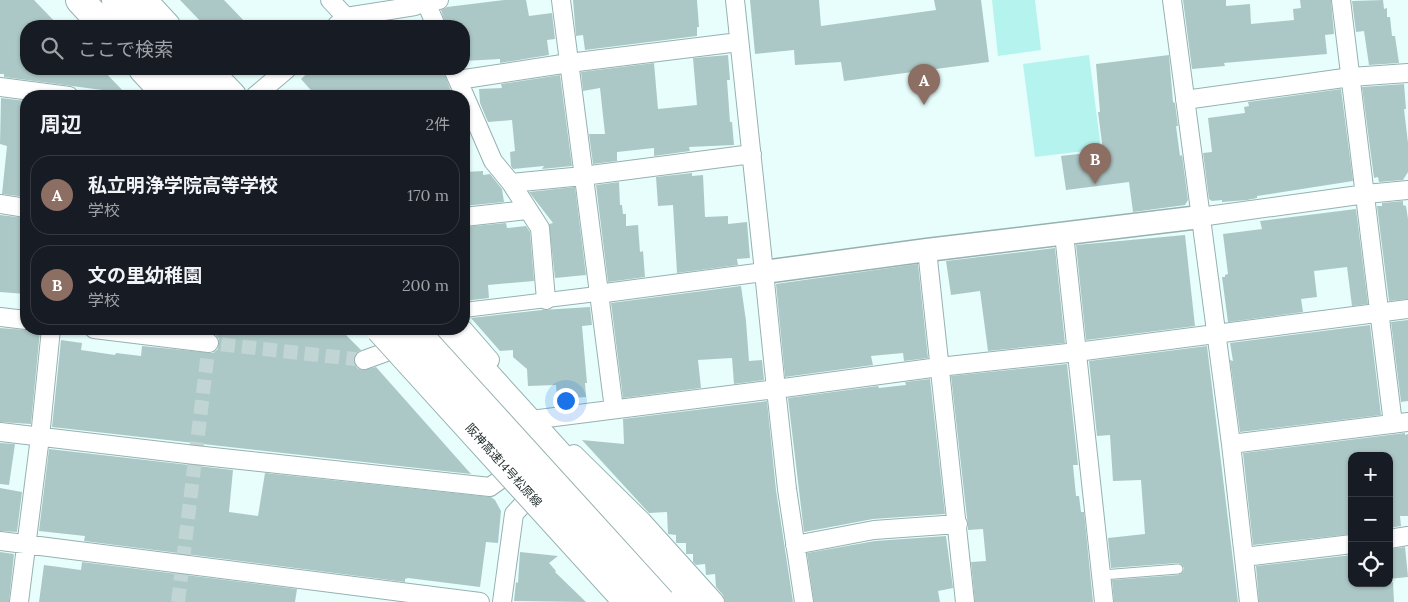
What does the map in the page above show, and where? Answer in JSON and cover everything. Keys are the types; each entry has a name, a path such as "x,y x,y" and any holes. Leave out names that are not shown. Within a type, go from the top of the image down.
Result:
{"highway":[{"path":"80,0 98,20"},
{"path":"116,0 134,20"},
{"path":"142,0 160,20"},
{"path":"149,75 162,90"},
{"path":"184,75 197,90"},
{"path":"212,75 226,90"},
{"name":"阪神高速14号松原線","path":"418,335 660,602"},
{"path":"449,335 692,602"},
{"name":"阪神高速14号松原線","path":"385,340 628,602"}],"street":[{"path":"69,0 87,20"},
{"path":"153,0 173,20"},
{"path":"330,0 340,20"},
{"path":"561,0 583,176 602,293 614,409"},
{"path":"734,0 776,389 804,602"},
{"path":"1172,0 1231,444 1249,602"},
{"path":"1231,444 1401,423 1379,313 1341,0"},
{"path":"350,20 430,1 435,20"},
{"path":"470,73 569,63 739,42"},
{"path":"1185,100 1351,77 1408,73"},
{"path":"138,75 151,90"},
{"path":"226,75 241,90"},
{"path":"262,90 280,75"},
{"path":"456,75 463,90"},
{"path":"0,87 23,90"},
{"path":"470,107 493,161 511,183 540,228 546,300"},
{"path":"511,183 583,176 752,154"},
{"path":"470,309 1408,190"},
{"path":"0,204 20,207"},
{"path":"470,216 528,210"},
{"path":"1064,234 1104,602"},
{"path":"927,250 966,602"},
{"path":"539,419 1408,309"},
{"path":"0,317 20,319"},
{"path":"19,602 40,437 50,335"},
{"path":"143,335 209,343"},
{"path":"364,360 385,340 402,335"},
{"path":"468,335 539,419 642,520 715,602"},
{"path":"385,340 525,502 616,602"},
{"path":"0,432 490,487 504,477"},
{"path":"502,602 514,514 525,502"},
{"path":"795,545 874,530 958,524"},
{"path":"1393,538 1408,536"},
{"path":"0,541 480,602"},
{"path":"1244,557 1348,544"}],"lane":[{"path":"1102,575 1178,569"}],"shaded area":[{"path":"992,0 1035,0 1041,50 998,56"},
{"path":"1089,55 1101,149 1035,157 1023,64"}],"building":[{"path":"0,0 34,0 53,20 20,20 20,75 108,75 122,90 102,90 4,77 4,74 0,74"},
{"path":"180,0 224,0 243,20 199,20"},
{"path":"504,0 526,0 529,16 552,13 555,39 547,40 549,55 500,63 500,59 470,61 470,20 444,20 441,10 447,7"},
{"path":"573,0 697,0 699,27 697,27 697,36 585,50 583,35 576,36"},
{"path":"750,0 819,0 821,26 936,10 934,0 981,0 989,62 844,81 841,62 795,65 794,50 755,54"},
{"path":"1183,0 1226,0 1226,6 1250,4 1251,24 1294,20 1293,9 1301,8 1300,0 1331,0 1334,34 1325,35 1327,54 1224,63 1225,66 1192,69"},
{"path":"1383,0 1384,9 1387,8 1387,17 1390,17 1392,36 1395,36 1399,63 1369,65 1364,31 1356,32 1352,1"},
{"path":"728,55 730,80 727,80 730,122 732,122 734,145 689,147 690,151 654,156 654,148 617,152 617,161 593,164 589,134 605,134 600,88 583,91 581,72 654,63 658,109 697,105 693,58"},
{"path":"1169,55 1173,102 1175,103 1178,126 1176,126 1188,200 1185,205 1133,212 1129,182 1066,190 1061,156 1103,151 1098,112 1100,112 1096,64"},
{"path":"305,75 445,75 451,90 311,90 301,79"},
{"path":"560,75 572,166 513,169 510,152 515,151 512,120 488,122 480,103 479,89 502,88 501,84"},
{"path":"1404,84 1408,172 1403,180 1379,182 1378,177 1374,178 1362,87"},
{"path":"1341,89 1353,181 1257,196 1257,198 1247,200 1222,202 1222,200 1212,201 1209,199 1203,153 1212,152 1208,118 1245,113 1244,107 1249,106 1248,102"},
{"path":"1,98 20,100 20,196 2,194 7,146 0,144"},
{"path":"483,171 483,175 490,174 502,189 504,202 470,205 470,172"},
{"path":"692,173 692,176 703,175 705,217 728,216 728,224 747,222 750,258 737,259 738,265 677,273 673,205 658,206 656,177"},
{"path":"619,182 620,205 622,205 623,214 626,214 626,226 638,225 640,252 643,251 645,277 608,282 596,185"},
{"path":"575,187 586,275 555,278 549,224 553,223 529,192"},
{"path":"1403,201 1403,205 1406,206 1408,219 1408,299 1389,301 1377,206 1382,206 1382,203"},
{"path":"1356,209 1368,304 1352,306 1347,267 1314,271 1317,297 1301,299 1303,312 1228,322 1222,277 1228,274 1223,234 1262,229 1260,221"},
{"path":"0,215 20,217 20,294 0,292"},
{"path":"506,223 507,228 526,226 530,232 534,281 488,285 489,298 470,300 470,226"},
{"path":"1185,235 1195,326 1086,340 1076,245"},
{"path":"1055,248 1065,343 988,351 980,291 951,295 946,261"},
{"path":"918,264 928,358 904,361 903,353 871,356 873,365 785,377 776,284"},
{"path":"741,286 749,361 762,360 764,380 734,384 732,358 698,360 701,388 623,398 611,303"},
{"path":"590,307 592,325 582,326 587,383 585,383 586,397 557,399 556,385 528,386 527,369 513,357 513,350 500,351 471,318 542,310"},
{"path":"1408,320 1408,401 1401,402 1391,322"},
{"path":"1370,325 1381,415 1240,432 1230,360 1233,361 1230,343"},
{"path":"0,328 20,330 20,335 40,335 31,424 0,422"},
{"path":"216,335 346,335 361,350 356,353 354,358 357,368 363,370 376,367 471,474 52,427 61,340 82,343 81,350 115,355 116,353 141,356 142,346 213,353 218,349 219,339"},
{"path":"1207,346 1238,602 1114,602 1112,580 1178,575 1183,572 1184,568 1178,563 1111,568 1108,538 1145,534 1141,480 1113,481 1110,435 1097,436 1089,361"},
{"path":"1067,364 1078,465 1073,465 1076,496 1079,496 1081,512 1084,512 1093,602 975,602 971,562 986,561 983,529 968,530 951,376"},
{"path":"930,379 945,514 873,519 804,532 788,398 878,386 879,388 906,385 905,382"},
{"path":"767,401 776,490 793,602 725,602 723,595 716,587 715,574 706,575 705,564 696,565 693,562 693,554 686,554 686,543 676,543 676,535 668,534 667,512 649,513 582,440 624,444 623,419"},
{"path":"1408,434 1408,516 1400,516 1401,526 1393,527 1393,452 1348,452 1348,534 1253,545 1243,453"},
{"path":"0,443 15,444 9,485 0,484"},
{"path":"49,449 233,470 229,512 258,516 265,473 491,497 495,500 501,511 498,543 486,542 480,587 408,578 405,579 405,582 84,541 85,536 39,531"},
{"path":"0,488 22,492 17,532 0,531"},
{"path":"946,536 953,588 938,591 940,602 814,602 807,553 875,541"},
{"path":"1405,547 1408,577 1393,579 1393,548"},
{"path":"0,552 14,554 9,602 0,602"},
{"path":"520,552 558,556 549,563 555,572 586,602 514,601 516,582 518,583"},
{"path":"1348,555 1348,587 1393,587 1393,582 1394,602 1259,602 1256,566"},
{"path":"82,562 297,589 295,602 39,602 44,565 81,570"}],"tunnel":[{"path":"178,602 209,343 364,360"}],"place":[{"name":"私立明浄学院高等学校","path":"924,105"},
{"name":"文の里幼稚園","path":"1095,184"}]}
